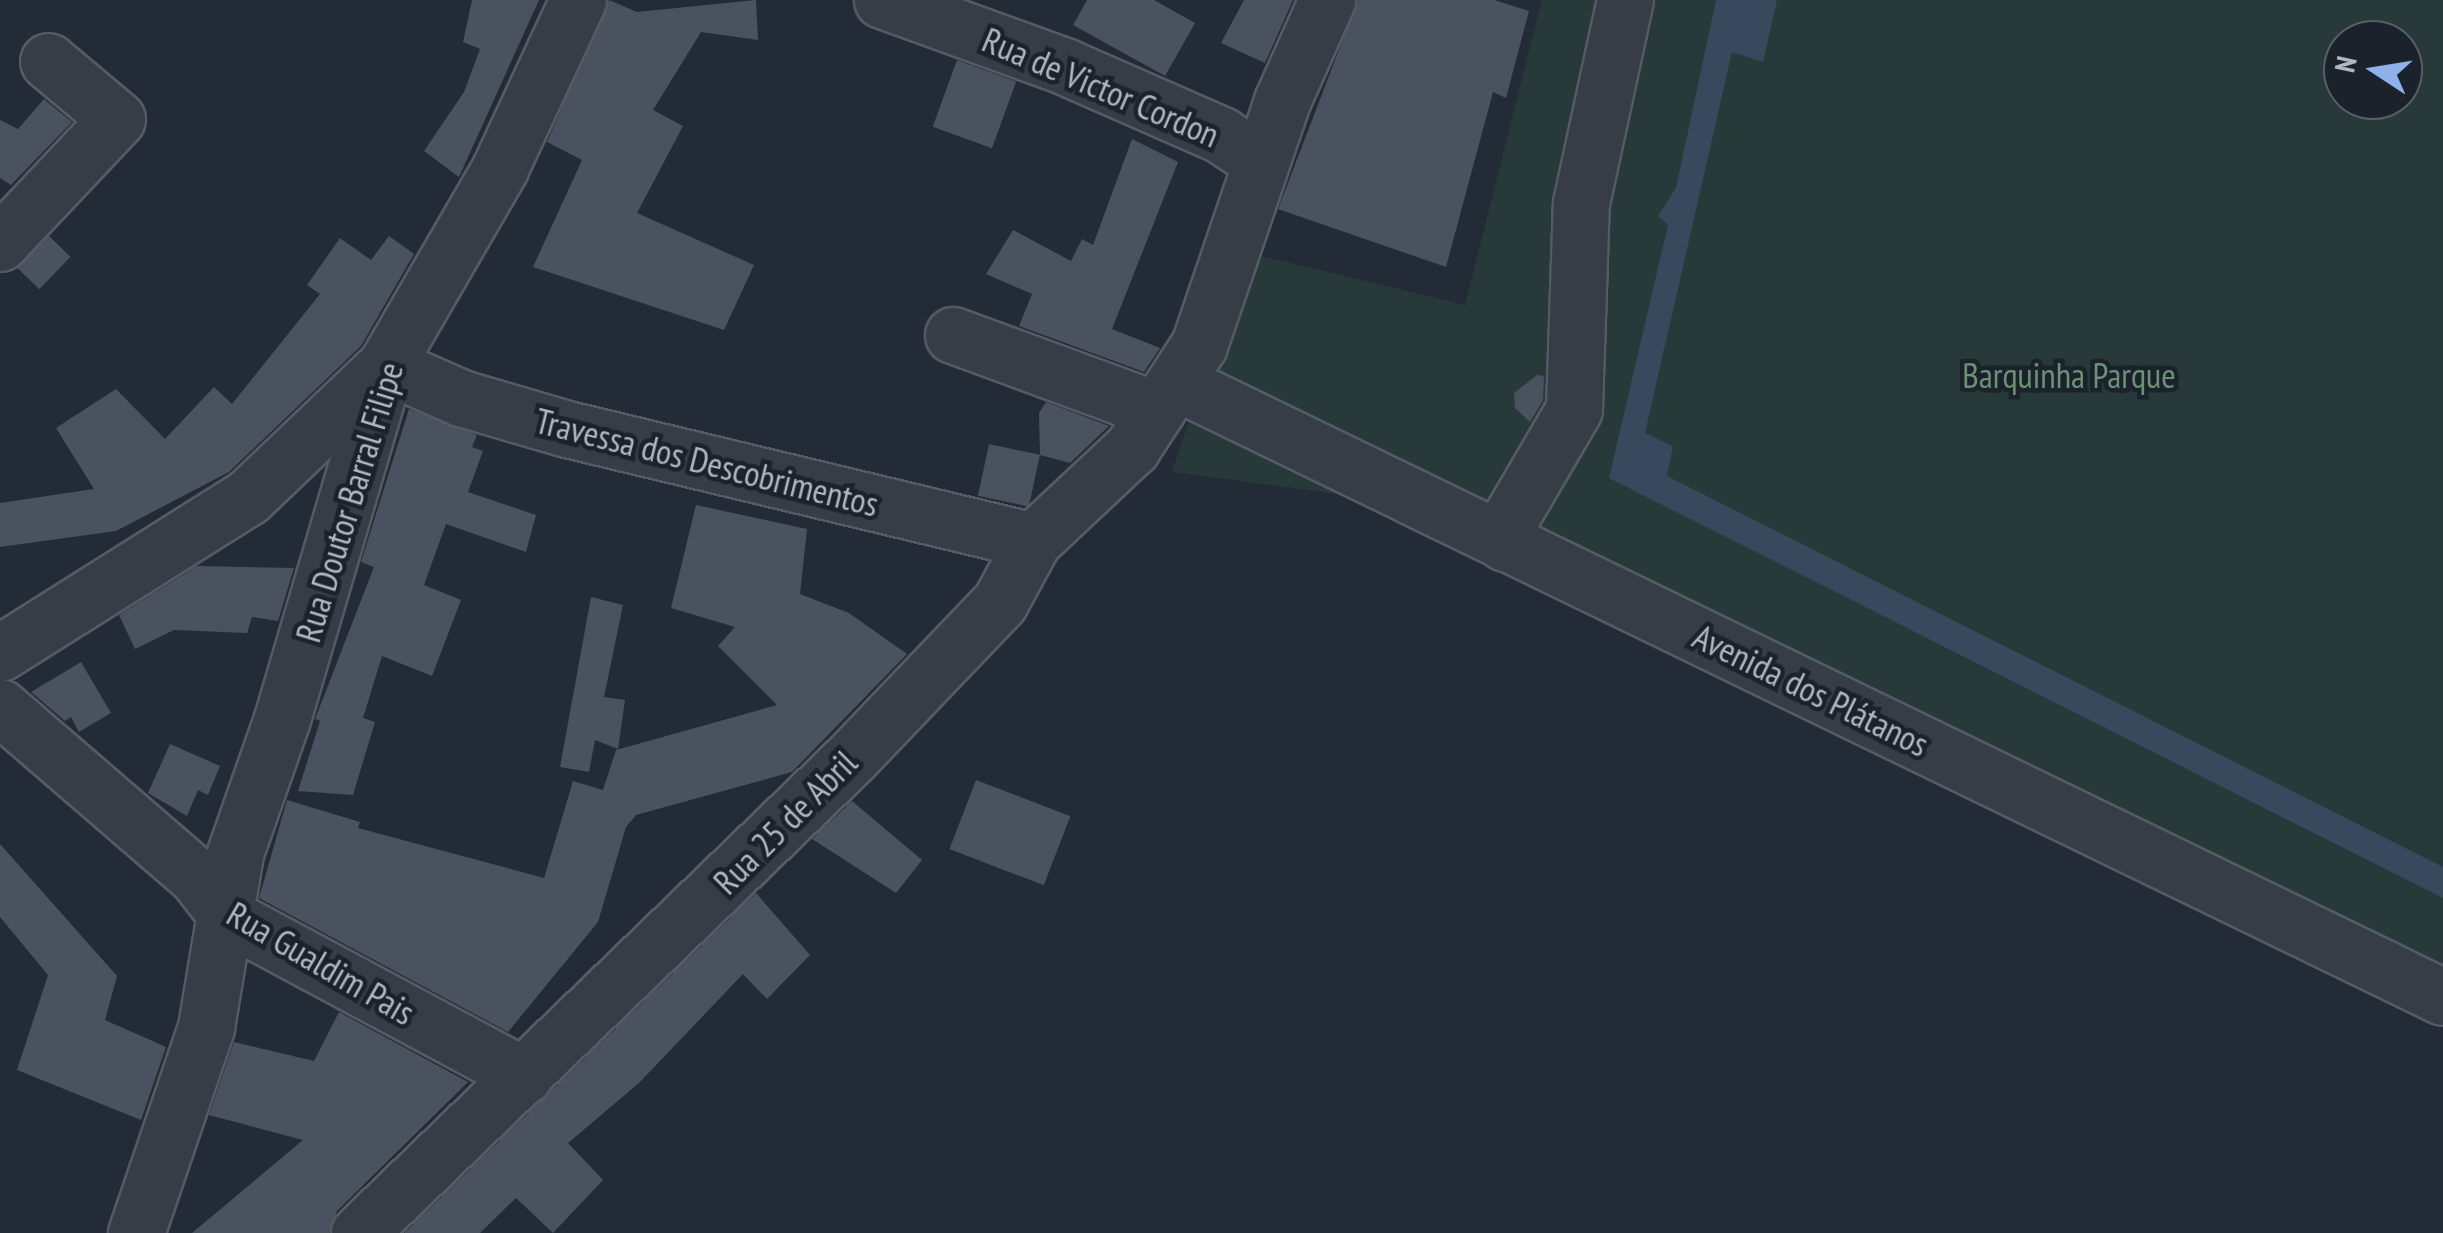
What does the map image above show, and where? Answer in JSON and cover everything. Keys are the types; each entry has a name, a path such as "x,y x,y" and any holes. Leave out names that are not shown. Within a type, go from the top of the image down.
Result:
{"street":[{"name":"Rua Doutor Barral Filipe","path":"136,1233 206,1027 228,917 235,853 282,719 386,365 500,168 578,0"},
{"name":"Rua de Victor Cordon","path":"882,0 972,14 1182,117 1260,161"},
{"name":"Rua 25 de Abril","path":"358,1233 849,760 1000,602 1033,541 1132,448 1168,397 1230,262 1260,161 1328,0"},
{"path":"1505,543 1512,517 1574,409 1581,203 1625,0"},
{"path":"0,244 82,89"},
{"name":"Avenida dos Plátanos","path":"952,335 1168,397 1505,543 2443,996"},
{"name":"Travessa dos Descobrimentos","path":"386,365 461,398 567,429 1033,541"},
{"path":"0,653 248,497 386,365"},
{"name":"Rua Gualdim Pais","path":"0,708 196,876 228,917 524,1076"}],"green space":[{"name":"Barquinha Parque","path":"1542,0 2443,0 2443,976 1512,517 1172,472 1245,252 1465,305"}],"water":[{"path":"1716,0 1777,0 1763,62 1732,52 1645,433 1673,446 1667,476 2443,867 2443,898 1609,478 1668,225 1658,216 1676,188"}],"building":[{"path":"472,0 539,0 459,177 424,151 464,92 480,49 463,42"},
{"path":"609,0 637,12 756,0 758,40 701,32 653,110 683,126 637,213 754,265 724,330 533,267 582,160 547,142"},
{"path":"1087,0 1154,0 1195,23 1165,76 1073,25"},
{"path":"1244,0 1293,0 1265,63 1221,43"},
{"path":"1358,0 1494,0 1529,11 1506,98 1493,92 1446,267 1278,209"},
{"path":"957,60 1016,82 992,148 933,127"},
{"path":"44,99 72,122 11,185 0,178 0,120 18,129"},
{"path":"1132,139 1178,162 1112,329 1160,348 1144,372 1019,326 1032,294 986,274 1013,230 1071,261 1082,239 1093,245"},
{"path":"49,236 71,257 39,289 18,268"},
{"path":"389,236 414,254 361,346 229,472 116,531 0,547 0,503 94,489 56,428 116,389 165,439 214,387 232,404 320,294 307,285 340,238 371,260"},
{"path":"1537,375 1544,376 1543,400 1530,422 1515,408 1514,393"},
{"path":"1046,402 1109,426 1070,463 1040,455 1039,413"},
{"path":"409,409 477,435 472,447 483,451 468,492 536,515 526,552 446,524 424,585 461,600 432,676 382,656 363,718 375,722 353,795 298,791 320,721 315,719 374,567 361,562"},
{"path":"989,444 1040,455 1029,507 978,496"},
{"path":"696,505 807,529 800,594 849,613 907,654 792,772 636,815 626,827 598,922 508,1032 259,898 287,800 360,822 358,828 544,878 573,781 603,790 616,750 777,705 718,646 735,627 671,608"},
{"path":"197,566 294,568 278,621 252,617 247,633 174,630 135,649 119,615"},
{"path":"591,597 623,605 604,697 625,700 618,749 595,740 589,772 560,767"},
{"path":"81,662 111,713 79,732 71,717 65,721 31,692"},
{"path":"170,744 220,766 208,795 198,790 187,816 148,793"},
{"path":"976,780 1070,816 1044,885 949,849"},
{"path":"852,801 922,860 896,893 812,839"},
{"path":"0,844 117,976 105,1020 166,1047 141,1120 17,1070 48,975 0,917"},
{"path":"756,893 810,955 767,999 743,974 639,1083 568,1143 603,1180 553,1233 516,1198 480,1233 404,1233"},
{"path":"339,1012 468,1082 337,1211 329,1233 192,1233 303,1140 209,1115 234,1042 314,1061"}]}
